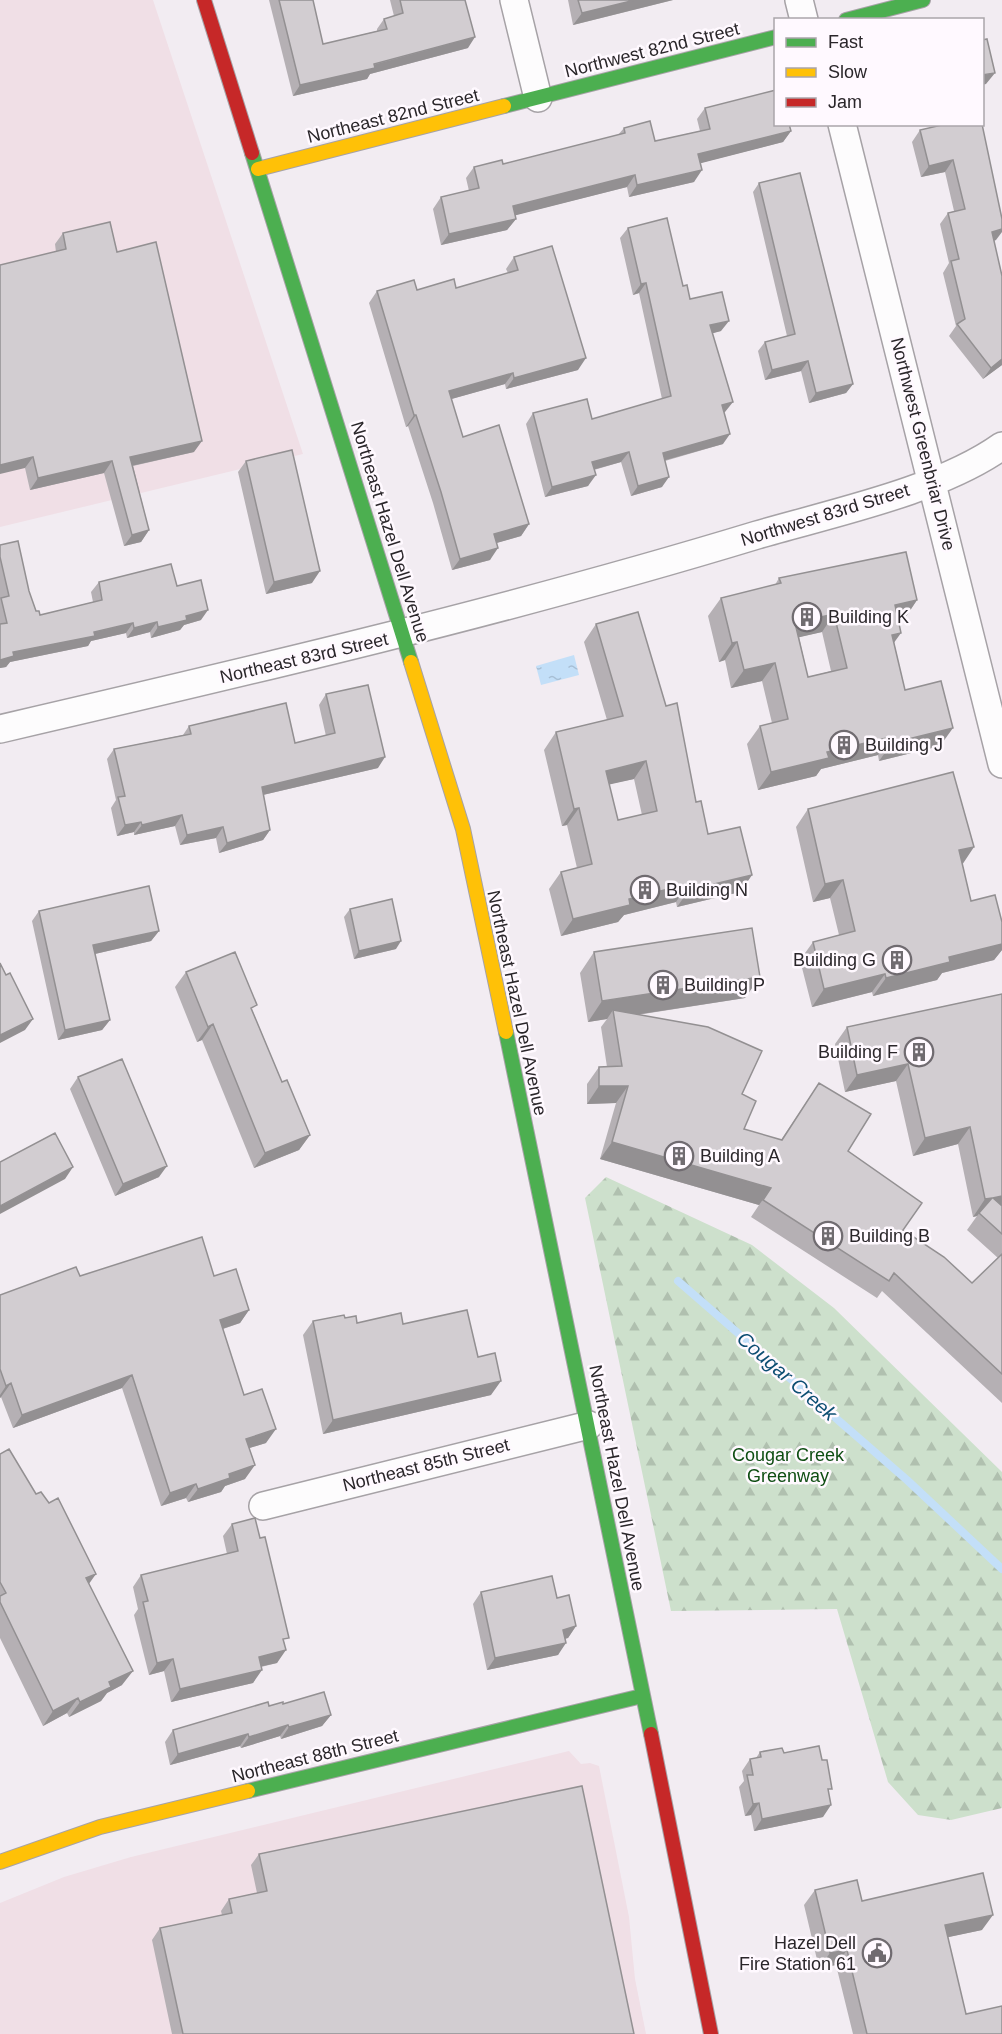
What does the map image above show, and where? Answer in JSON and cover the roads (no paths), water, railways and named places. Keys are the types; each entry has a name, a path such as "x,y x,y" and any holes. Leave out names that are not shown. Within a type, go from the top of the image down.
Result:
{"main road":[{"name":"Northeast Hazel Dell Avenue","path":"204,0 464,829 589,1425 711,2034"},
{"path":"854,18 923,0"},
{"name":"Northwest 82nd Street","path":"538,98 774,39"},
{"name":"Northeast 82nd Street","path":"258,169 538,98"},
{"name":"Northeast 88th Street","path":"0,1862 99,1827 642,1696"}],"street":[{"path":"514,0 538,98"},
{"path":"799,0 804,18"},
{"name":"Northwest Greenbriar Drive","path":"843,126 1002,764"},
{"name":"Northwest 83rd Street","path":"641,570 933,482 1002,446"},
{"name":"Northeast 83rd Street","path":"0,729 403,635 641,570"},
{"name":"Northeast 85th Street","path":"263,1506 589,1425"}],"water":[{"path":"574,655 579,675 541,685 536,666"}],"waterway":[{"name":"Cougar Creek","path":"678,1281 907,1480 1002,1569"}],"place":[{"name":"Building K","path":"807,617"},
{"name":"Building J","path":"844,745"},
{"name":"Building N","path":"645,890"},
{"name":"Building G","path":"897,960"},
{"name":"Building P","path":"663,985"},
{"name":"Building F","path":"919,1052"},
{"name":"Building A","path":"679,1156"},
{"name":"Building B","path":"828,1236"},
{"name":"Hazel Dell Fire Station 61","path":"877,1953"}],"park label":[{"name":"Cougar Creek Greenway","path":"788,1465"}]}
